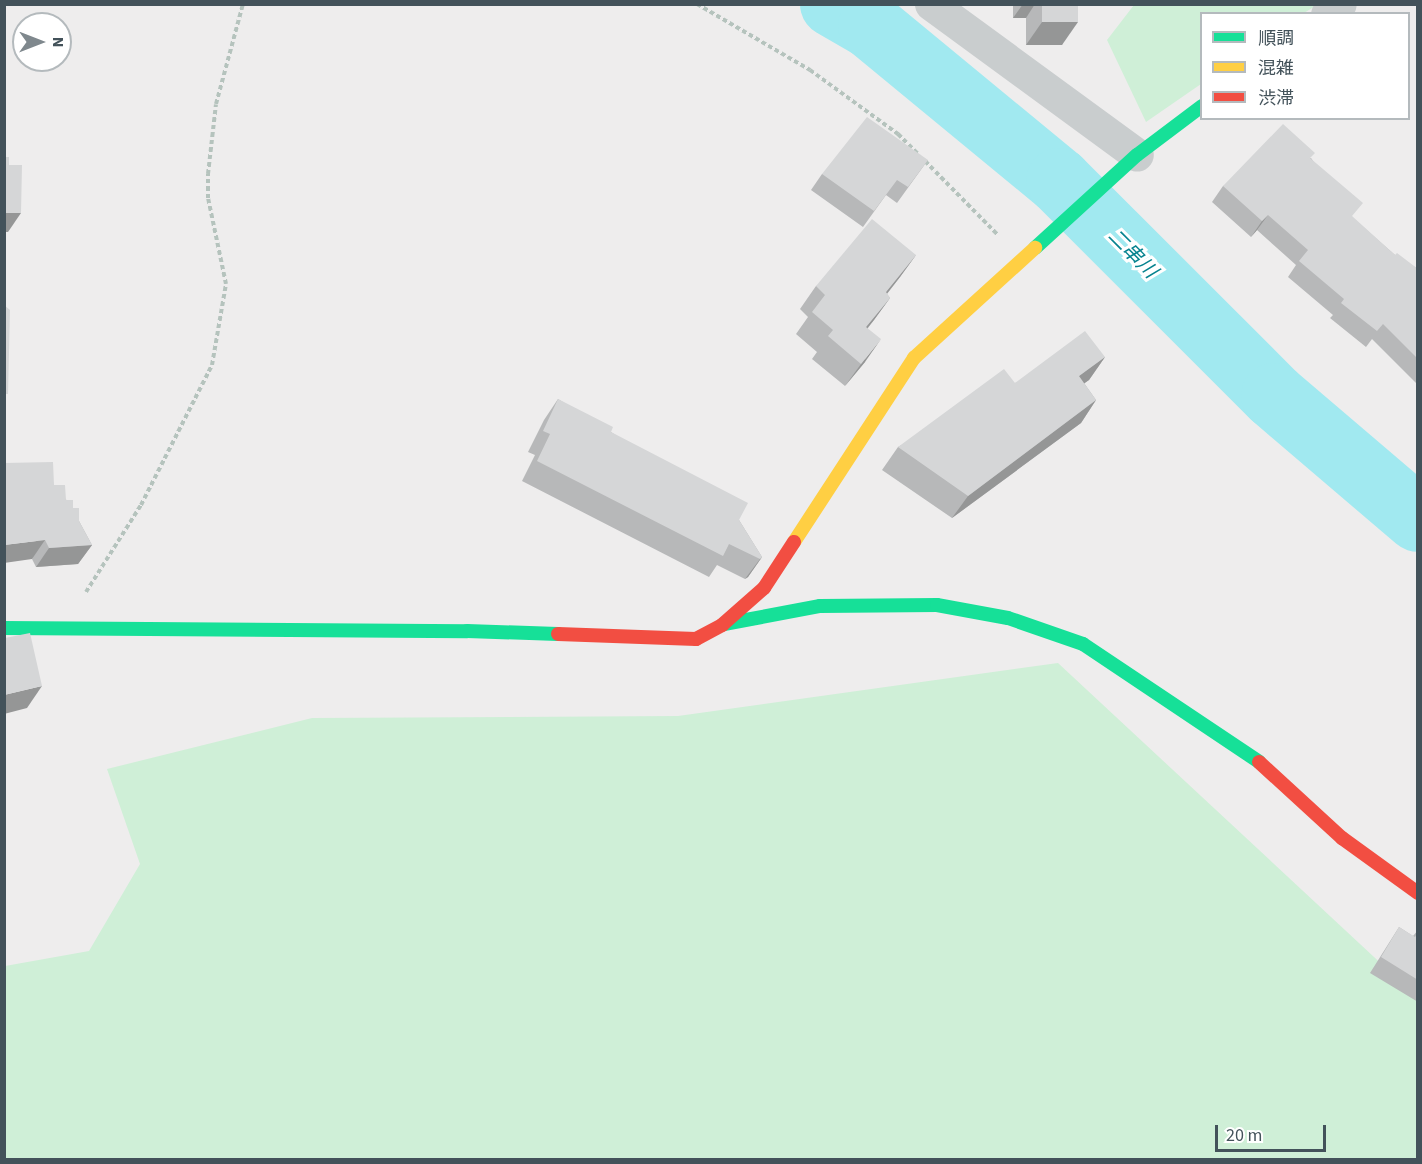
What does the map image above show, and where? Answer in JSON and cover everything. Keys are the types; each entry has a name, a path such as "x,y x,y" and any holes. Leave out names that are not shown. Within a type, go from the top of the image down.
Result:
{"street":[{"path":"931,4 1137,155"},
{"path":"4,628 467,631 696,639 722,625 764,588 914,358 1137,155 1200,108"},
{"path":"722,625 820,606 937,606 1008,618 1083,644 1265,766 1342,838 1388,868 1418,893"}],"path":[{"path":"64,628 141,505 212,365 226,284 208,198 208,174 216,104 243,4"},
{"path":"697,4 810,70 898,134 1022,259"}],"green space":[{"path":"1134,5 1317,5 1306,12 1200,12 1200,85 1146,122 1107,40"},
{"path":"1058,663 1417,997 1417,1159 5,1160 5,966 89,951 140,864 107,769 312,718 678,716"}],"building":[{"path":"1042,4 1078,4 1078,22 1042,22"},
{"path":"867,117 928,160 908,187 897,180 874,211 822,174"},
{"path":"1283,124 1315,153 1310,158 1363,203 1352,216 1395,255 1397,253 1418,269 1418,359 1383,324 1377,331 1341,303 1344,299 1299,261 1308,250 1268,215 1262,221 1223,186"},
{"path":"4,157 9,157 9,165 22,165 21,213 4,213"},
{"path":"872,219 916,255 886,292 890,298 866,327 881,339 861,364 828,336 833,330 812,312 825,295 816,286"},
{"path":"4,305 10,310 8,394 4,394"},
{"path":"1085,331 1105,357 1079,376 1096,400 968,496 898,447 1004,369 1015,383"},
{"path":"558,399 613,427 611,432 748,503 739,520 762,557 760,559 729,544 723,556 537,461 550,434 543,431"},
{"path":"53,462 54,485 65,485 66,500 73,500 73,508 79,508 79,521 92,545 49,548 45,540 4,545 4,463"},
{"path":"30,633 42,686 4,695 4,636 5,638"},
{"path":"1399,927 1415,937 1418,932 1418,980 1381,957"}],"waterway":[{"name":"二串川","path":"833,4 871,26 1059,181 1274,396 1418,519"}],"traffic: fast":[{"path":"1035,248 1137,155 1200,108"},
{"path":"724,624 820,606 937,605 1008,618 1083,644 1259,762"},
{"path":"4,628 467,631 558,634"}],"traffic: slow":[{"path":"794,542 914,358 1035,248"}],"traffic: jam":[{"path":"558,634 696,639 722,625 764,588 794,542"},
{"path":"1259,762 1342,838 1418,893"}]}
